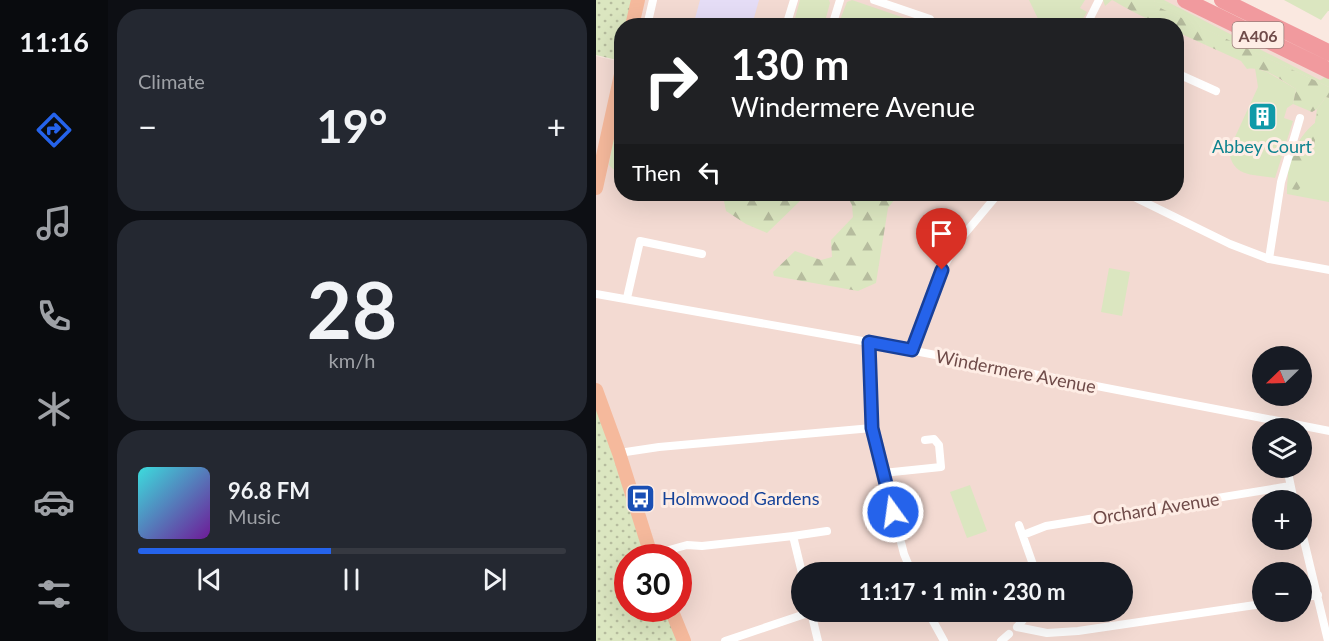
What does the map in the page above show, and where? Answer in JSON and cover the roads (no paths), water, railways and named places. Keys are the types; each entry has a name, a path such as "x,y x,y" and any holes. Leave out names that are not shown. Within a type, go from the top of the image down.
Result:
{"highway":[{"name":"A406","path":"1185,0 1330,71"},
{"name":"A406","path":"1222,0 1330,53"}],"main road":[{"path":"634,18 638,0"},
{"path":"596,188 614,106"},
{"path":"596,390 619,453 647,544"},
{"path":"676,622 684,641"}],"street":[{"path":"649,18 653,0"},
{"path":"788,18 794,0"},
{"path":"834,18 840,0"},
{"path":"874,0 894,3 928,18"},
{"path":"1090,18 1099,0"},
{"path":"1184,77 1216,91"},
{"path":"1269,259 1281,182 1300,118"},
{"path":"912,350 942,270 957,243 992,201"},
{"path":"1142,201 1230,244 1269,259 1330,270"},
{"path":"627,298 640,241 702,254"},
{"name":"Windermere Avenue","path":"596,294 912,350 1252,420"},
{"path":"869,342 872,428 907,562"},
{"path":"619,453 659,447 872,428"},
{"name":"Windermere Avenue","path":"1312,429 1330,431"},
{"path":"883,473 941,467 939,445 934,440 924,440"},
{"path":"1288,478 1291,490"},
{"name":"Orchard Avenue","path":"1023,535 1046,526 1290,486"},
{"path":"1019,525 1032,562"},
{"path":"692,545 827,531"},
{"path":"792,536 799,562"},
{"path":"1307,550 1328,641"},
{"path":"1312,596 1318,595"},
{"path":"1021,622 1017,627 1047,633 1078,631 1252,605"},
{"path":"725,641 791,619"},
{"path":"813,622 818,641"},
{"path":"934,622 944,641"},
{"path":"1001,641 1009,634"}],"place":[{"name":"Abbey Court","path":"1262,117"},
{"name":"Holmwood Gardens","path":"641,498"}]}
